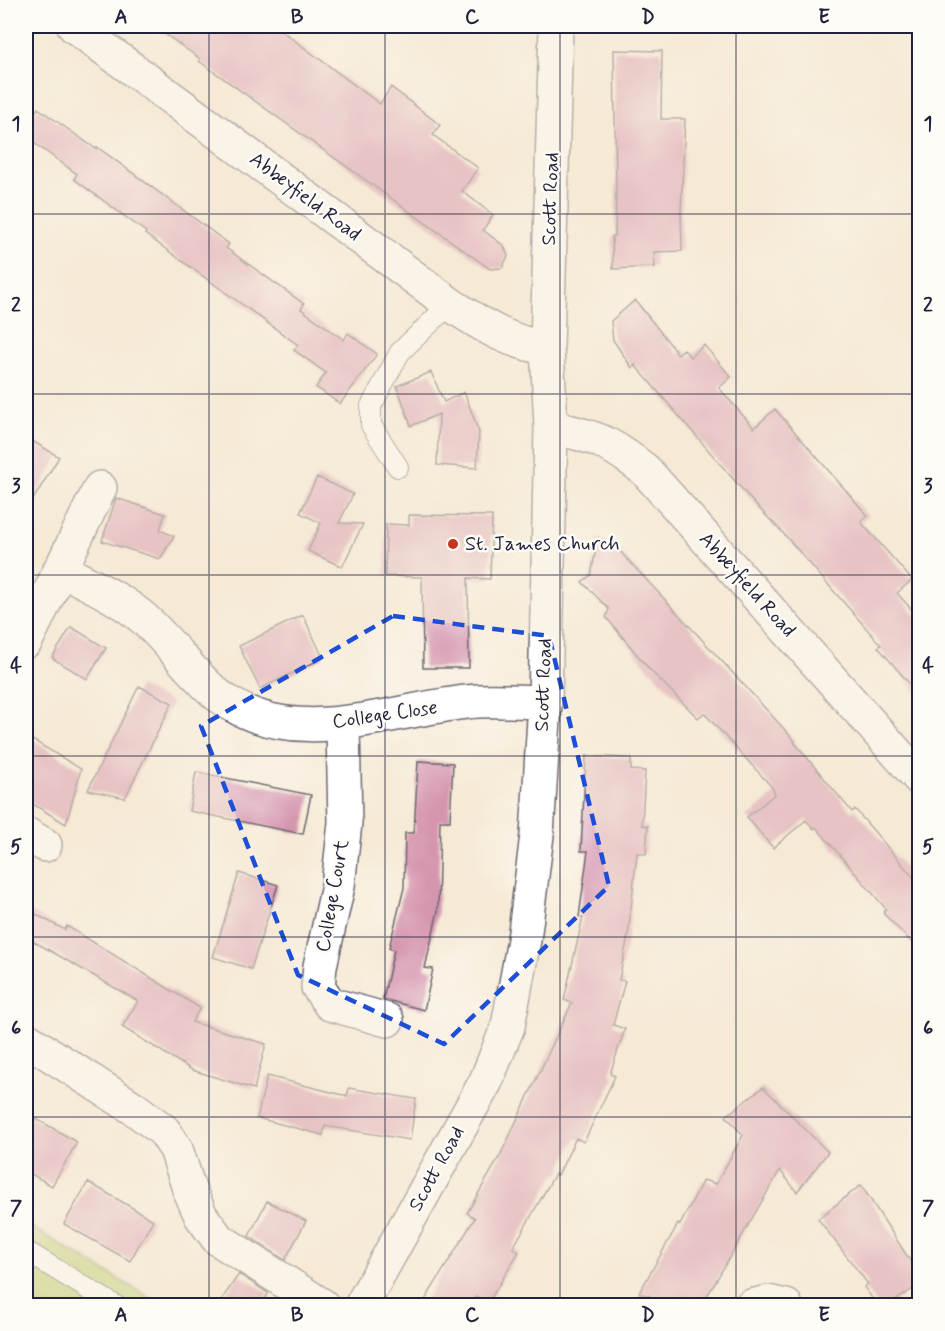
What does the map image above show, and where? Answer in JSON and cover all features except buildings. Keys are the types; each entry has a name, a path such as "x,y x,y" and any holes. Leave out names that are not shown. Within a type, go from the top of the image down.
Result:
{"street":[{"name":"Abbeyfield Road","path":"74,26 450,304 501,336 526,345 547,348"},
{"name":"Scott Road","path":"361,1305 486,1081 508,1026 524,940 537,835 545,702 551,427 547,348 550,26"},
{"name":"Abbeyfield Road","path":"551,427 595,436 618,448 645,470 920,779"},
{"path":"26,641 100,488"},
{"name":"College Close","path":"60,569 107,593 142,618 219,696 251,714 291,723 343,725 468,702 545,702"},
{"name":"College Court","path":"343,725 345,823 338,886 320,966 318,987 330,1004 387,1020"},
{"path":"26,1039 135,1109 164,1131 176,1149 189,1190 201,1216 218,1239 323,1305"}],"lane":[{"path":"398,467 371,425 371,406 400,352 450,304"},
{"path":"26,1251 116,1305"}],"highlighted area":[{"path":"393,616 549,636 609,886 444,1044 298,975 201,726"}],"green space":[{"path":"26,1224 162,1305 26,1306"}],"place":[{"name":"St. James Church","path":"453,544"}]}
